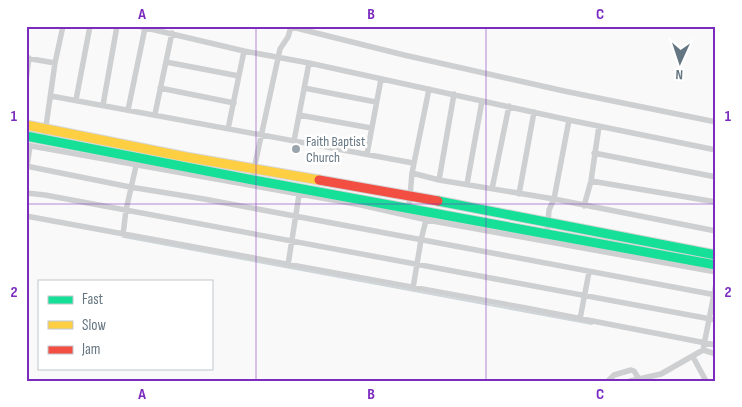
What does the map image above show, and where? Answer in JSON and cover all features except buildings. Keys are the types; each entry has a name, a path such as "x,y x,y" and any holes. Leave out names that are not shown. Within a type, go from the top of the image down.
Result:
{"street":[{"path":"44,140 55,63 63,26"},
{"path":"76,100 90,26"},
{"path":"103,105 117,26"},
{"path":"128,110 141,27 244,51 309,63 716,150"},
{"path":"253,180 278,57 281,46 288,37 289,27 315,30 404,55 564,91 716,122"},
{"path":"155,114 172,33"},
{"path":"228,129 244,51"},
{"path":"26,79 28,58 55,63"},
{"path":"166,62 239,76"},
{"path":"294,141 309,63"},
{"path":"367,154 381,79"},
{"path":"160,88 234,103"},
{"path":"304,88 376,102"},
{"path":"409,208 412,173 429,89"},
{"path":"439,180 454,94"},
{"path":"51,96 414,163"},
{"path":"467,184 482,101"},
{"path":"492,189 509,106"},
{"path":"519,194 534,112"},
{"path":"299,115 371,128"},
{"path":"547,233 547,223 554,199 569,120"},
{"path":"26,125 716,254"},
{"path":"584,206 591,182 599,126"},
{"path":"26,136 409,208 427,216 716,272"},
{"path":"715,295 295,218 27,166 28,146 300,195 547,233 716,265"},
{"path":"594,153 716,177"},
{"path":"123,234 130,187 136,166"},
{"path":"412,173 439,180 554,199 716,231"},
{"path":"591,182 716,202"},
{"path":"26,193 291,240 417,266 713,320"},
{"path":"288,265 300,195"},
{"path":"26,216 716,345"},
{"path":"413,288 427,216"},
{"path":"580,319 589,272"},
{"path":"608,381 614,375 631,370 634,371 633,380 661,374 702,350 713,320 716,284"},
{"path":"702,350 716,354"},
{"path":"693,357 706,381"}],"waterway":[{"path":"124,237 592,324"}],"traffic: fast":[{"path":"26,136 253,180 716,265"},
{"path":"438,201 716,255"}],"traffic: slow":[{"path":"26,125 186,157 319,180"}],"traffic: jam":[{"path":"319,180 438,201"}],"place":[{"name":"Faith Baptist Church","path":"296,149"}]}
